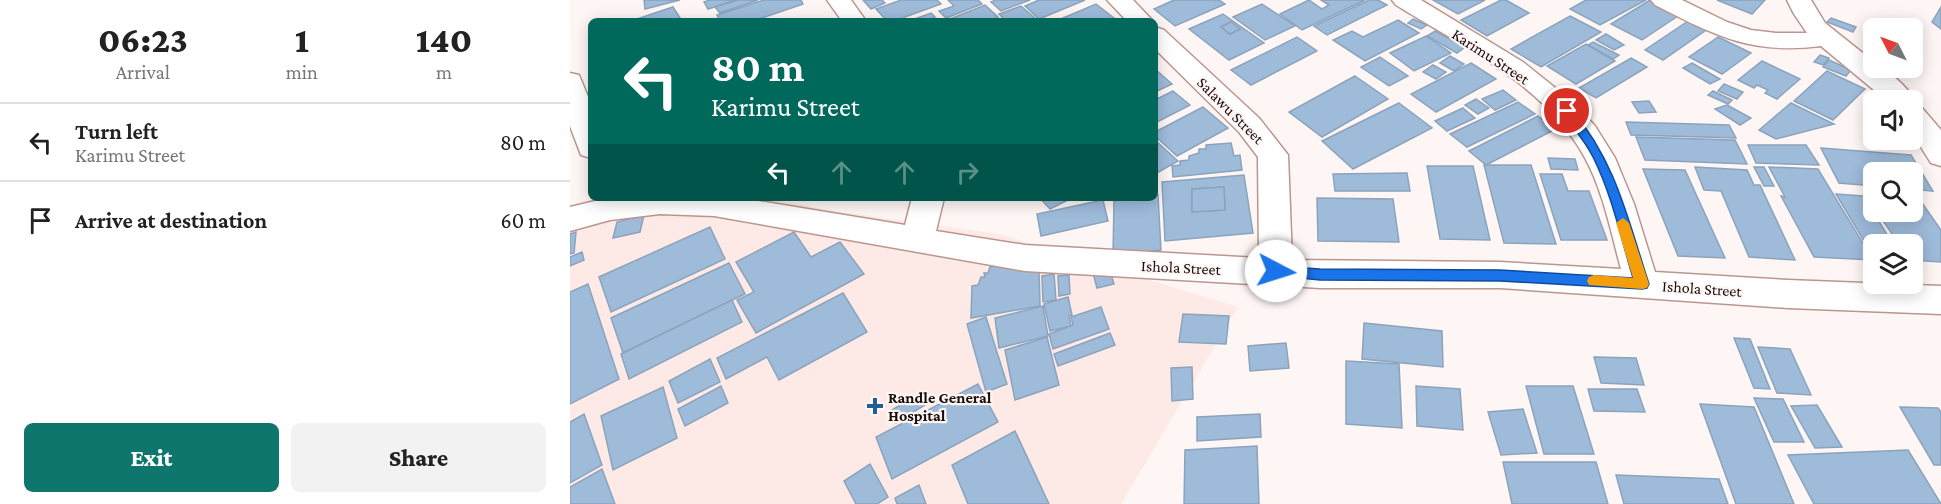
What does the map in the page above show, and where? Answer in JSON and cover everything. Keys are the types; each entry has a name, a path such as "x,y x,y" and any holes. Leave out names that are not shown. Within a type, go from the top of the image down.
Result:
{"street":[{"path":"839,0 852,18"},
{"path":"1119,0 1138,18"},
{"name":"Karimu Street","path":"1404,0 1529,80 1572,118 1599,157 1612,188 1642,284"},
{"path":"1663,0 1727,32 1775,41 1800,42 1828,38"},
{"path":"1799,0 1812,26 1893,90"},
{"name":"Salawu Street","path":"1158,38 1249,125 1273,155 1276,271"},
{"path":"570,81 588,138"},
{"path":"1923,127 1941,156"},
{"path":"918,240 927,201"},
{"name":"Ishola Street","path":"570,219 608,203 714,205 1025,258 1320,275 1500,275 1788,294 1941,300"}],"shaded area":[{"name":"Randle General Hospital","path":"588,200 782,201 840,212 999,234 1238,307 1121,504 570,504 570,205"}],"building":[{"path":"644,0 680,0 645,9"},
{"path":"736,0 708,9 704,2"},
{"path":"738,0 758,0 720,13 715,7"},
{"path":"764,0 801,0 803,4 762,18 718,18 717,15"},
{"path":"863,0 882,0 885,3 871,9"},
{"path":"901,0 937,0 941,4 902,18 884,18 876,9"},
{"path":"948,0 978,0 982,4 946,18 939,11 954,6"},
{"path":"1030,0 1001,11 991,2"},
{"path":"1039,0 1085,0 1041,18 1038,18 1025,6"},
{"path":"1174,0 1219,0 1225,4 1175,26 1154,9"},
{"path":"1309,0 1322,9 1329,5 1321,0 1365,0 1302,30 1280,14"},
{"path":"1369,0 1378,0 1387,5 1327,35 1314,26"},
{"path":"1433,0 1485,0 1458,14"},
{"path":"1501,0 1506,0 1529,13 1487,36 1461,20"},
{"path":"1586,0 1646,0 1600,25 1570,9"},
{"path":"1650,0 1681,14 1642,40 1611,24"},
{"path":"1717,0 1765,0 1752,14"},
{"path":"1096,4 1114,18 1063,18"},
{"path":"1262,4 1295,26 1265,40 1233,17"},
{"path":"985,5 998,17 995,18 952,18"},
{"path":"1021,6 1035,18 1003,18 999,14"},
{"path":"673,7 680,18 640,18"},
{"path":"1941,7 1941,29 1932,22"},
{"path":"931,13 935,17 932,18 917,18"},
{"path":"1223,14 1264,43 1229,60 1189,29","holes":["1231,22 1240,29 1230,34 1221,27"]},
{"path":"1570,16 1601,32 1541,67 1511,49"},
{"path":"1831,18 1856,27 1853,32 1827,22"},
{"path":"1413,19 1427,25 1421,29 1408,23"},
{"path":"1691,19 1709,28 1663,60 1645,50"},
{"path":"1398,20 1419,33 1365,61 1333,40 1352,31 1363,37"},
{"path":"1231,22 1240,29 1230,34 1221,27"},
{"path":"1435,31 1465,47 1457,53 1427,36"},
{"path":"1606,34 1624,45 1614,50 1596,40"},
{"path":"1426,36 1451,53 1414,71 1390,53"},
{"path":"1297,37 1317,51 1251,85 1231,70"},
{"path":"1718,37 1751,53 1722,74 1689,57"},
{"path":"1593,42 1619,55 1613,59 1588,45"},
{"path":"1586,44 1615,61 1576,84 1547,66"},
{"path":"1820,55 1829,58 1823,65 1814,62"},
{"path":"1450,56 1464,64 1454,71 1440,63"},
{"path":"1380,57 1408,76 1389,86 1361,67"},
{"path":"1631,58 1647,67 1596,98 1579,88"},
{"path":"1829,60 1851,70 1846,76 1823,67"},
{"path":"1762,61 1800,79 1777,99 1765,93 1768,90 1757,85 1754,88 1738,80"},
{"path":"1471,63 1496,79 1436,112 1411,94"},
{"path":"1692,63 1720,79 1710,84 1683,68"},
{"path":"1433,65 1446,72 1436,79 1423,72"},
{"path":"1827,71 1865,89 1833,120 1794,101"},
{"path":"1158,72 1172,84 1158,91"},
{"path":"1355,76 1388,99 1322,137 1289,112"},
{"path":"1724,84 1743,92 1737,99 1718,91"},
{"path":"1503,90 1516,100 1495,110 1482,99"},
{"path":"1173,91 1190,105 1158,121 1158,98"},
{"path":"1713,91 1732,100 1728,104 1708,95"},
{"path":"1476,99 1489,108 1478,114 1465,105"},
{"path":"1649,101 1656,112 1639,113 1632,102"},
{"path":"1518,102 1535,114 1467,147 1450,134"},
{"path":"1399,103 1432,128 1353,169 1322,141"},
{"path":"1791,103 1834,124 1776,139 1759,130"},
{"path":"1727,105 1751,118 1740,125 1715,109"},
{"path":"1203,107 1228,128 1177,156 1158,139 1158,130"},
{"path":"1463,108 1475,118 1447,131 1435,121"},
{"path":"1538,116 1556,129 1486,165 1469,151"},
{"path":"1626,122 1729,125 1736,138 1631,135"},
{"path":"1636,137 1735,140 1747,164 1645,160"},
{"path":"1158,143 1178,161 1158,172"},
{"path":"1231,143 1234,156 1240,155 1242,170 1173,177 1172,166 1180,165 1180,161 1189,160 1189,156 1199,153 1199,149 1206,149 1206,145"},
{"path":"1748,145 1806,145 1819,165 1756,163"},
{"path":"1821,148 1911,155 1915,162 1863,162 1863,185 1839,183"},
{"path":"1548,158 1575,159 1578,170 1551,169"},
{"path":"1484,165 1531,165 1556,244 1504,243"},
{"path":"1427,166 1473,166 1490,240 1440,239"},
{"path":"1695,167 1747,170 1754,185 1760,185 1795,260 1749,257 1721,191 1704,190"},
{"path":"1754,167 1764,167 1774,186 1764,186"},
{"path":"1769,167 1818,169 1863,243 1863,259 1814,257 1781,196 1785,197"},
{"path":"1643,169 1685,170 1725,258 1678,256"},
{"path":"1407,173 1410,191 1335,191 1333,174"},
{"path":"1540,174 1562,174 1568,191 1589,191 1607,240 1561,240"},
{"path":"1244,175 1253,233 1165,241 1162,182","holes":["1224,187 1225,210 1192,212 1192,189"]},
{"path":"1923,175 1933,191 1923,190"},
{"path":"1224,187 1225,210 1192,212 1192,189"},
{"path":"1836,194 1863,196 1863,222 1879,222 1887,234 1863,234 1863,239"},
{"path":"1158,195 1161,250 1113,255 1114,201 1158,201"},
{"path":"1317,198 1393,199 1399,242 1318,241"},
{"path":"1043,201 1066,201 1050,209"},
{"path":"1103,201 1108,221 1041,236 1037,214"},
{"path":"1923,204 1941,230 1941,262 1923,261 1923,234 1892,234 1884,222 1923,222"},
{"path":"644,215 640,232 613,238 617,222"},
{"path":"710,227 725,259 611,312 599,277"},
{"path":"576,232 574,253 570,254 570,234"},
{"path":"794,232 811,257 840,242 864,274 756,333 737,300 754,292 736,262"},
{"path":"582,252 584,260 570,266 570,257"},
{"path":"729,263 745,294 623,353 611,318"},
{"path":"1006,264 1039,270 1040,306 971,318 972,286 978,285 981,277 985,277 984,273 988,273 990,267"},
{"path":"1109,268 1114,284 1097,288 1093,273"},
{"path":"1054,274 1056,300 1043,302 1042,276"},
{"path":"1069,275 1070,294 1059,296 1058,276"},
{"path":"588,284 619,379 570,404 570,292"},
{"path":"843,293 867,332 779,380 767,357 726,379 717,358"},
{"path":"1068,297 1072,315 1069,316 1071,326 1050,331 1044,304"},
{"path":"732,300 742,322 629,379 621,354"},
{"path":"1043,306 1048,336 999,348 995,318"},
{"path":"1101,307 1109,329 1053,349 1049,334 1073,325 1071,317"},
{"path":"1183,314 1229,316 1226,344 1179,342"},
{"path":"986,317 1007,384 986,392 967,324"},
{"path":"1364,323 1442,331 1443,367 1362,359"},
{"path":"1110,333 1115,345 1058,366 1054,354"},
{"path":"1047,337 1059,385 1015,400 1005,350"},
{"path":"1734,338 1750,339 1770,389 1754,388"},
{"path":"1286,343 1289,368 1250,371 1248,346"},
{"path":"1758,347 1790,349 1811,395 1777,393"},
{"path":"1594,357 1636,358 1644,385 1601,383"},
{"path":"710,359 720,382 678,403 669,381"},
{"path":"1346,361 1399,364 1402,428 1346,424"},
{"path":"1192,367 1193,399 1172,401 1171,368"},
{"path":"978,384 998,422 892,479 876,437"},
{"path":"721,386 728,403 685,426 678,409"},
{"path":"1416,386 1460,389 1463,430 1417,426"},
{"path":"1526,386 1573,386 1594,454 1544,454"},
{"path":"663,387 677,438 613,470 601,416"},
{"path":"1588,389 1637,389 1645,412 1594,411"},
{"path":"919,394 925,405 896,423 890,411"},
{"path":"1754,398 1783,399 1804,442 1774,442"},
{"path":"1700,404 1754,407 1794,504 1736,504"},
{"path":"1817,405 1842,447 1815,448 1791,406"},
{"path":"1900,407 1938,408 1941,412 1941,465 1934,465"},
{"path":"1523,409 1537,453 1501,455 1488,412"},
{"path":"584,414 602,465 570,483 570,422"},
{"path":"1260,414 1261,437 1197,441 1197,417"},
{"path":"1015,431 1049,504 968,504 952,465"},
{"path":"1257,446 1259,504 1184,504 1185,450"},
{"path":"1908,450 1941,504 1814,504 1788,455"},
{"path":"1503,462 1596,462 1608,504 1512,504"},
{"path":"870,464 888,497 877,504 856,504 844,481"},
{"path":"602,469 615,504 570,504 570,487"},
{"path":"1616,475 1719,479 1728,504 1624,504"},
{"path":"919,485 926,504 897,504 895,498"}],"slow traffic":[{"path":"1594,281 1642,284 1623,223"}],"place":[{"name":"Randle General Hospital","path":"875,406"}],"route":[{"path":"1276,271 1368,276 1500,275 1642,284 1612,188 1599,157 1567,111"}]}
